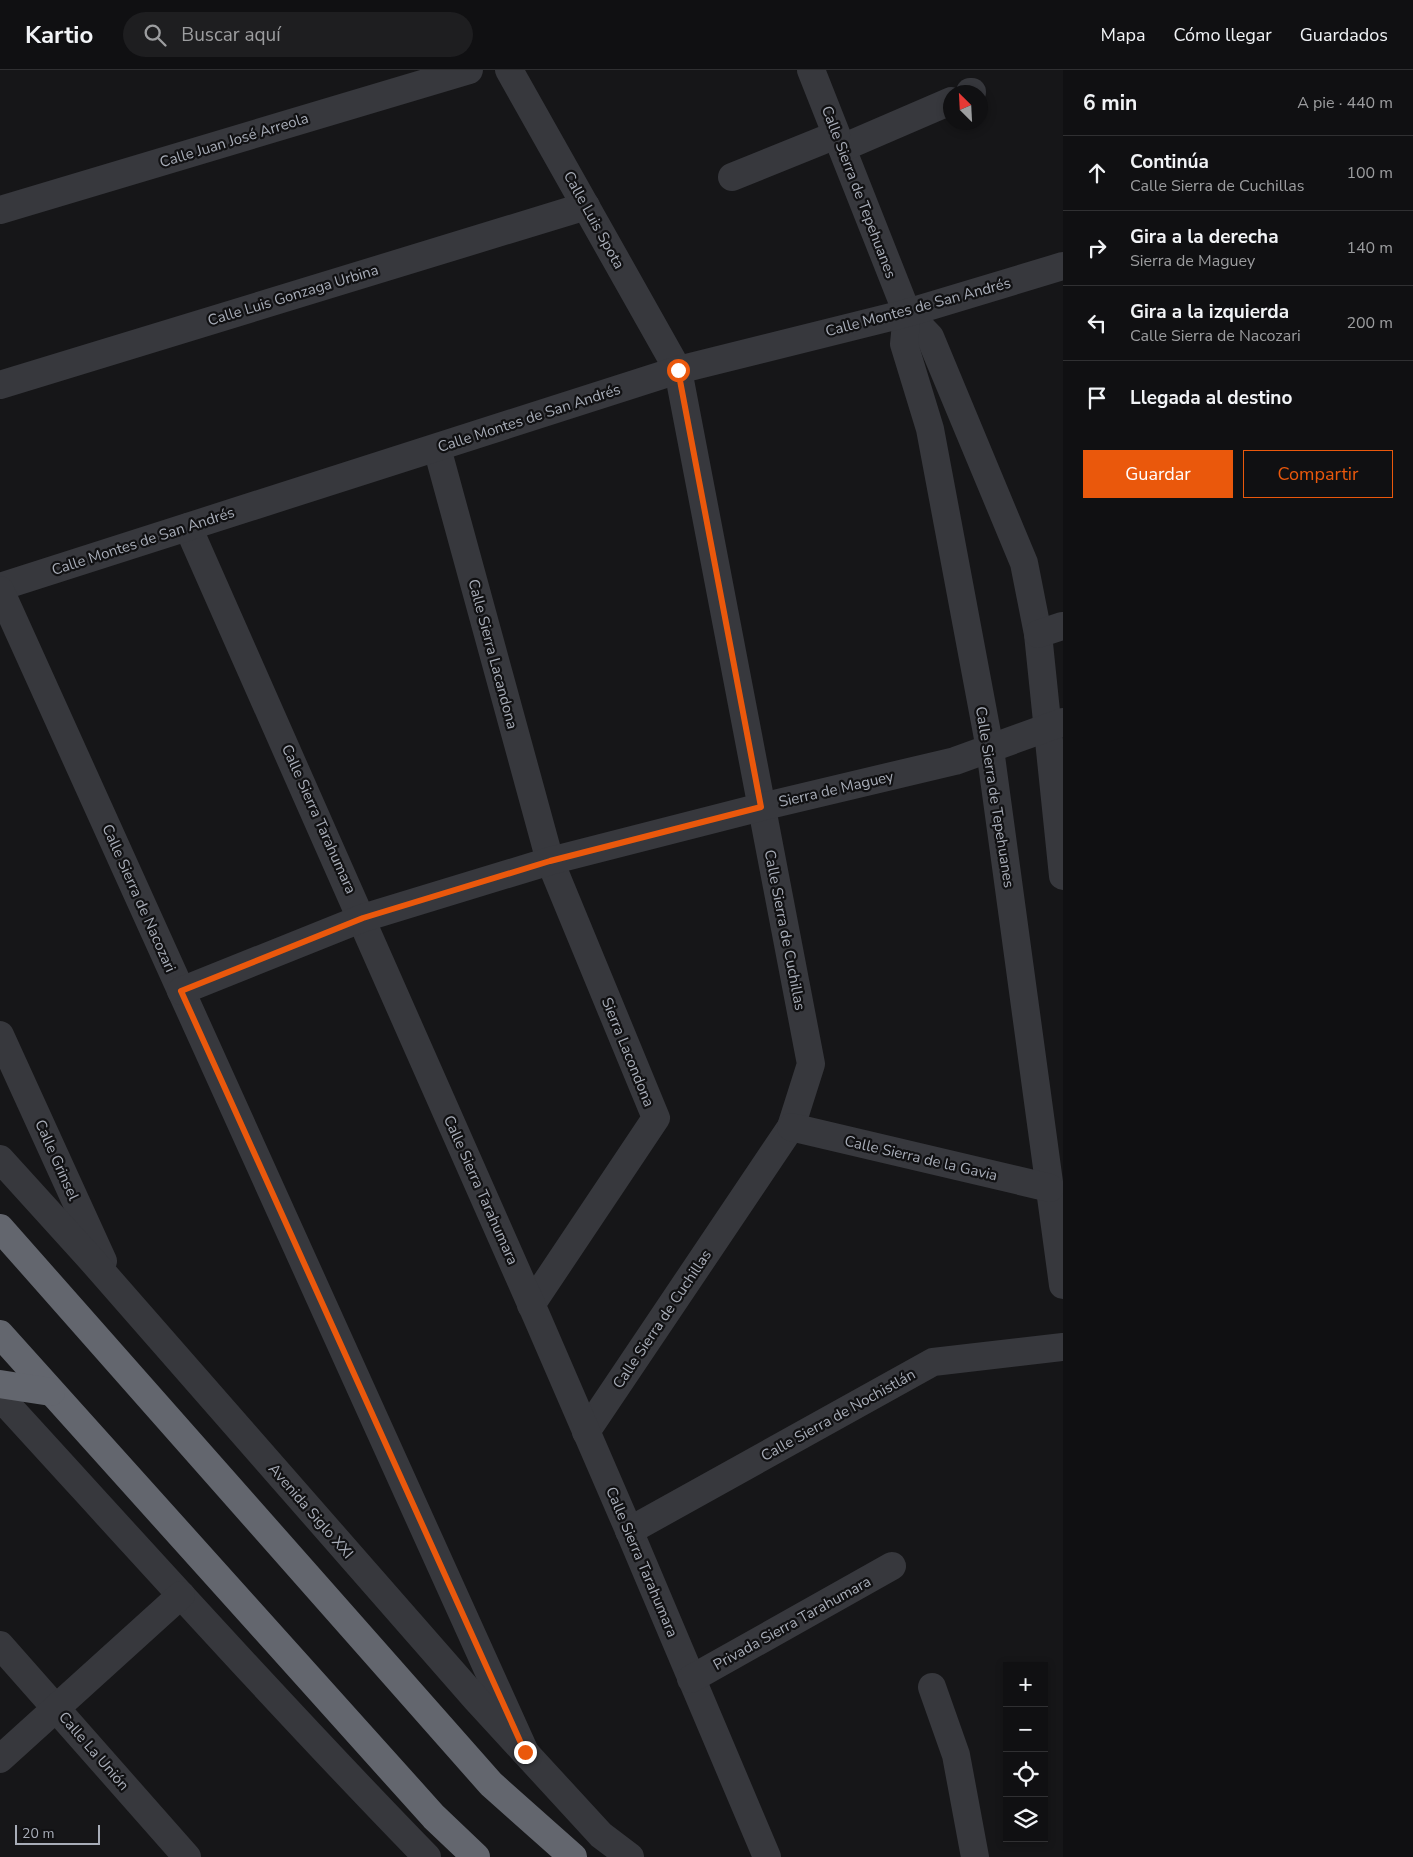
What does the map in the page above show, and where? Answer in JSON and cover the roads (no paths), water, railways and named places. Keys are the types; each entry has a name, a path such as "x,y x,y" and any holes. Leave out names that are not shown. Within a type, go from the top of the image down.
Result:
{"highway":[{"path":"0,1228 491,1784 573,1857"},
{"path":"0,1334 434,1817 476,1857"},
{"path":"0,1384 51,1392"}],"street":[{"name":"Calle Juan José Arreola","path":"0,210 469,70"},
{"name":"Calle Luis Spota","path":"509,70 678,370"},
{"name":"Calle Sierra de Tepehuanes","path":"811,70 907,313 930,337 1024,563 1057,629 1056,725 1063,876"},
{"path":"732,177 839,142 943,103"},
{"name":"Calle Luis Gonzaga Urbina","path":"0,385 586,206"},
{"name":"Calle Montes de San Andrés","path":"0,588 678,370 907,313 1063,266"},
{"name":"Calle Sierra de Tepehuanes","path":"907,313 904,344 930,429 990,749 1062,1274"},
{"name":"Calle Sierra de Cuchillas","path":"586,1432 791,1127 812,1064 678,370"},
{"name":"Calle Sierra Lacandona","path":"437,448 550,861"},
{"name":"Calle Sierra Tarahumara","path":"188,527 363,918 532,1305 766,1857"},
{"name":"Calle Sierra de Nacozari","path":"0,588 525,1752"},
{"name":"Sierra de Maguey","path":"181,991 363,918 550,861 761,807 955,761 1056,725"},
{"name":"Sierra Lacondona","path":"532,1305 656,1118 550,861"},
{"name":"Calle Grinsel","path":"0,1035 114,1286"},
{"name":"Calle Sierra de la Gavia","path":"791,1127 1050,1188"},
{"name":"Avenida Siglo XXI","path":"0,1159 114,1286 476,1699 601,1835 630,1857"},
{"name":"Calle Sierra de Nochistlán","path":"629,1531 933,1362 1063,1347"},
{"path":"0,1396 351,1779 427,1857"},
{"name":"Privada Sierra Tarahumara","path":"691,1679 892,1566"},
{"path":"0,1759 181,1595"},
{"name":"Calle La Unión","path":"0,1645 187,1857"},
{"path":"932,1687 956,1755 975,1857"}]}
